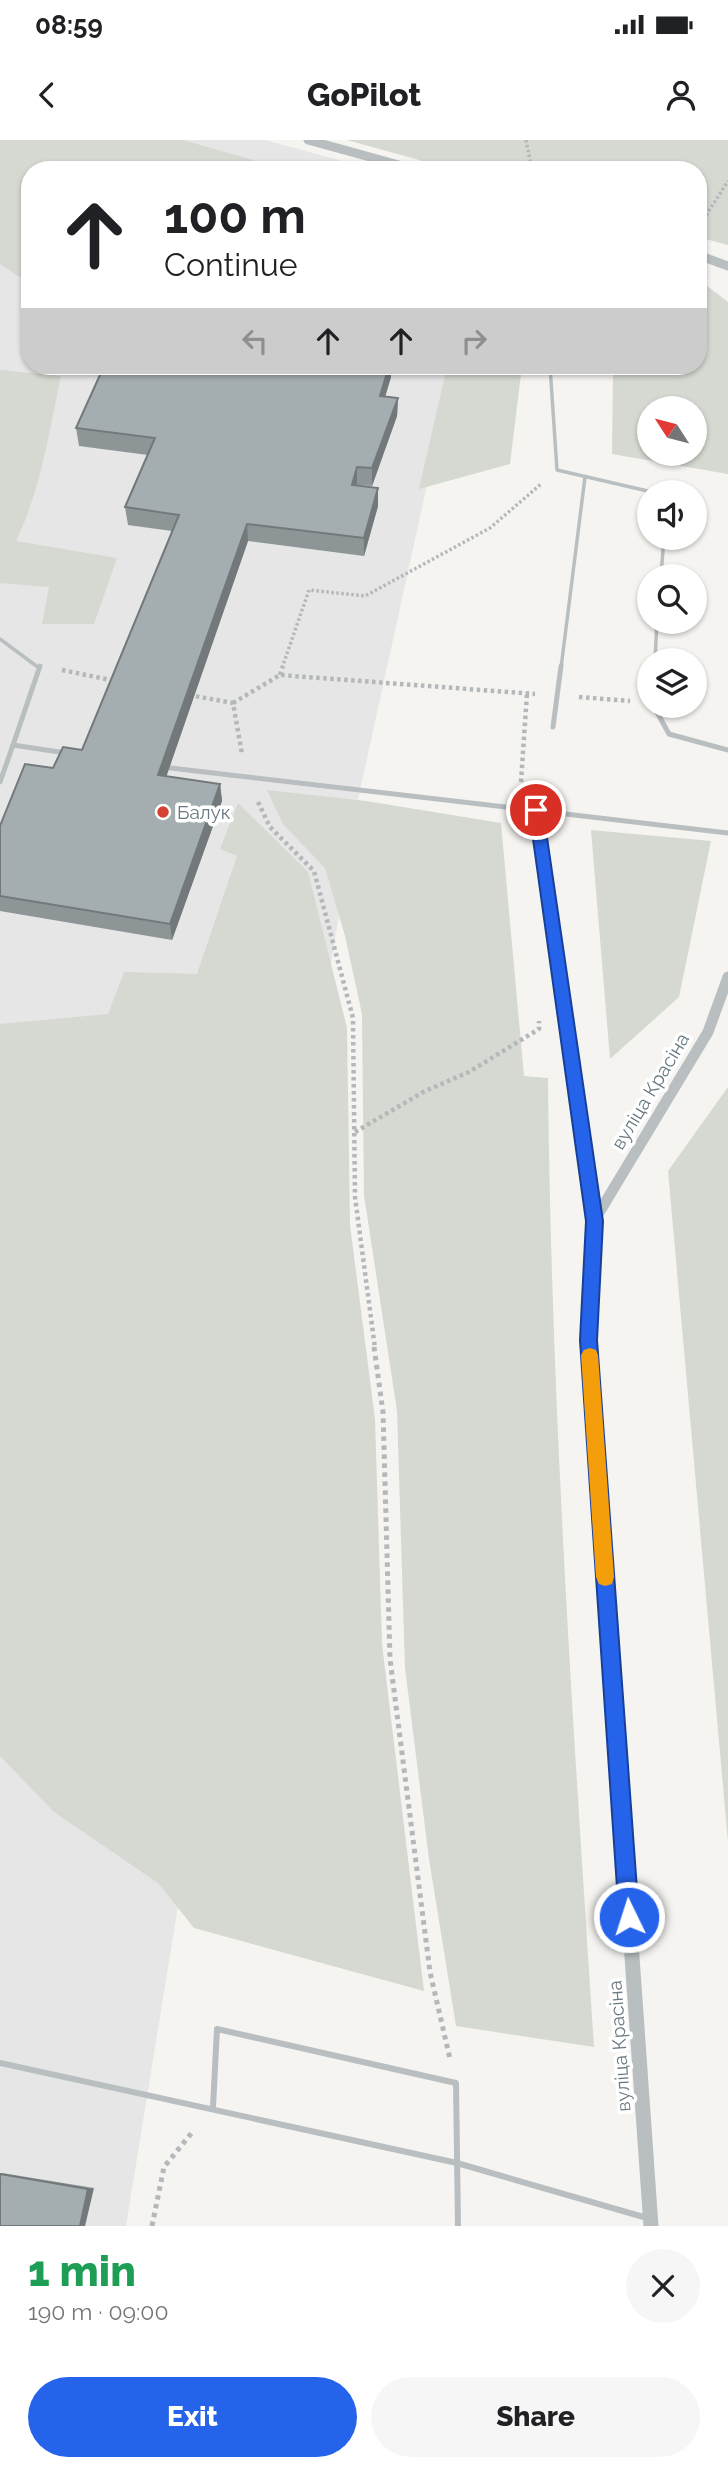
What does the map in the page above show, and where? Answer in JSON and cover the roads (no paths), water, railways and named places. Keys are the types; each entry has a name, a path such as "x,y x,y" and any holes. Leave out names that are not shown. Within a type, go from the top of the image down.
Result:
{"street":[{"path":"308,140 384,161"},
{"path":"707,258 728,266"},
{"name":"вуліца Красіна","path":"650,2222 589,1340 594,1221 708,1032 728,976"}],"lane":[{"path":"551,375 557,470 637,489"},
{"path":"553,727 585,477"},
{"path":"0,639 40,666 0,782"},
{"path":"660,718 669,734 728,750"},
{"path":"13,745 67,753"},
{"path":"158,766 728,832"},
{"path":"536,810 594,1221"},
{"path":"213,2108 217,2029 456,2083 458,2226"},
{"path":"0,2063 457,2162 650,2222"}],"place":[{"name":"Балук","path":"163,812"}]}
